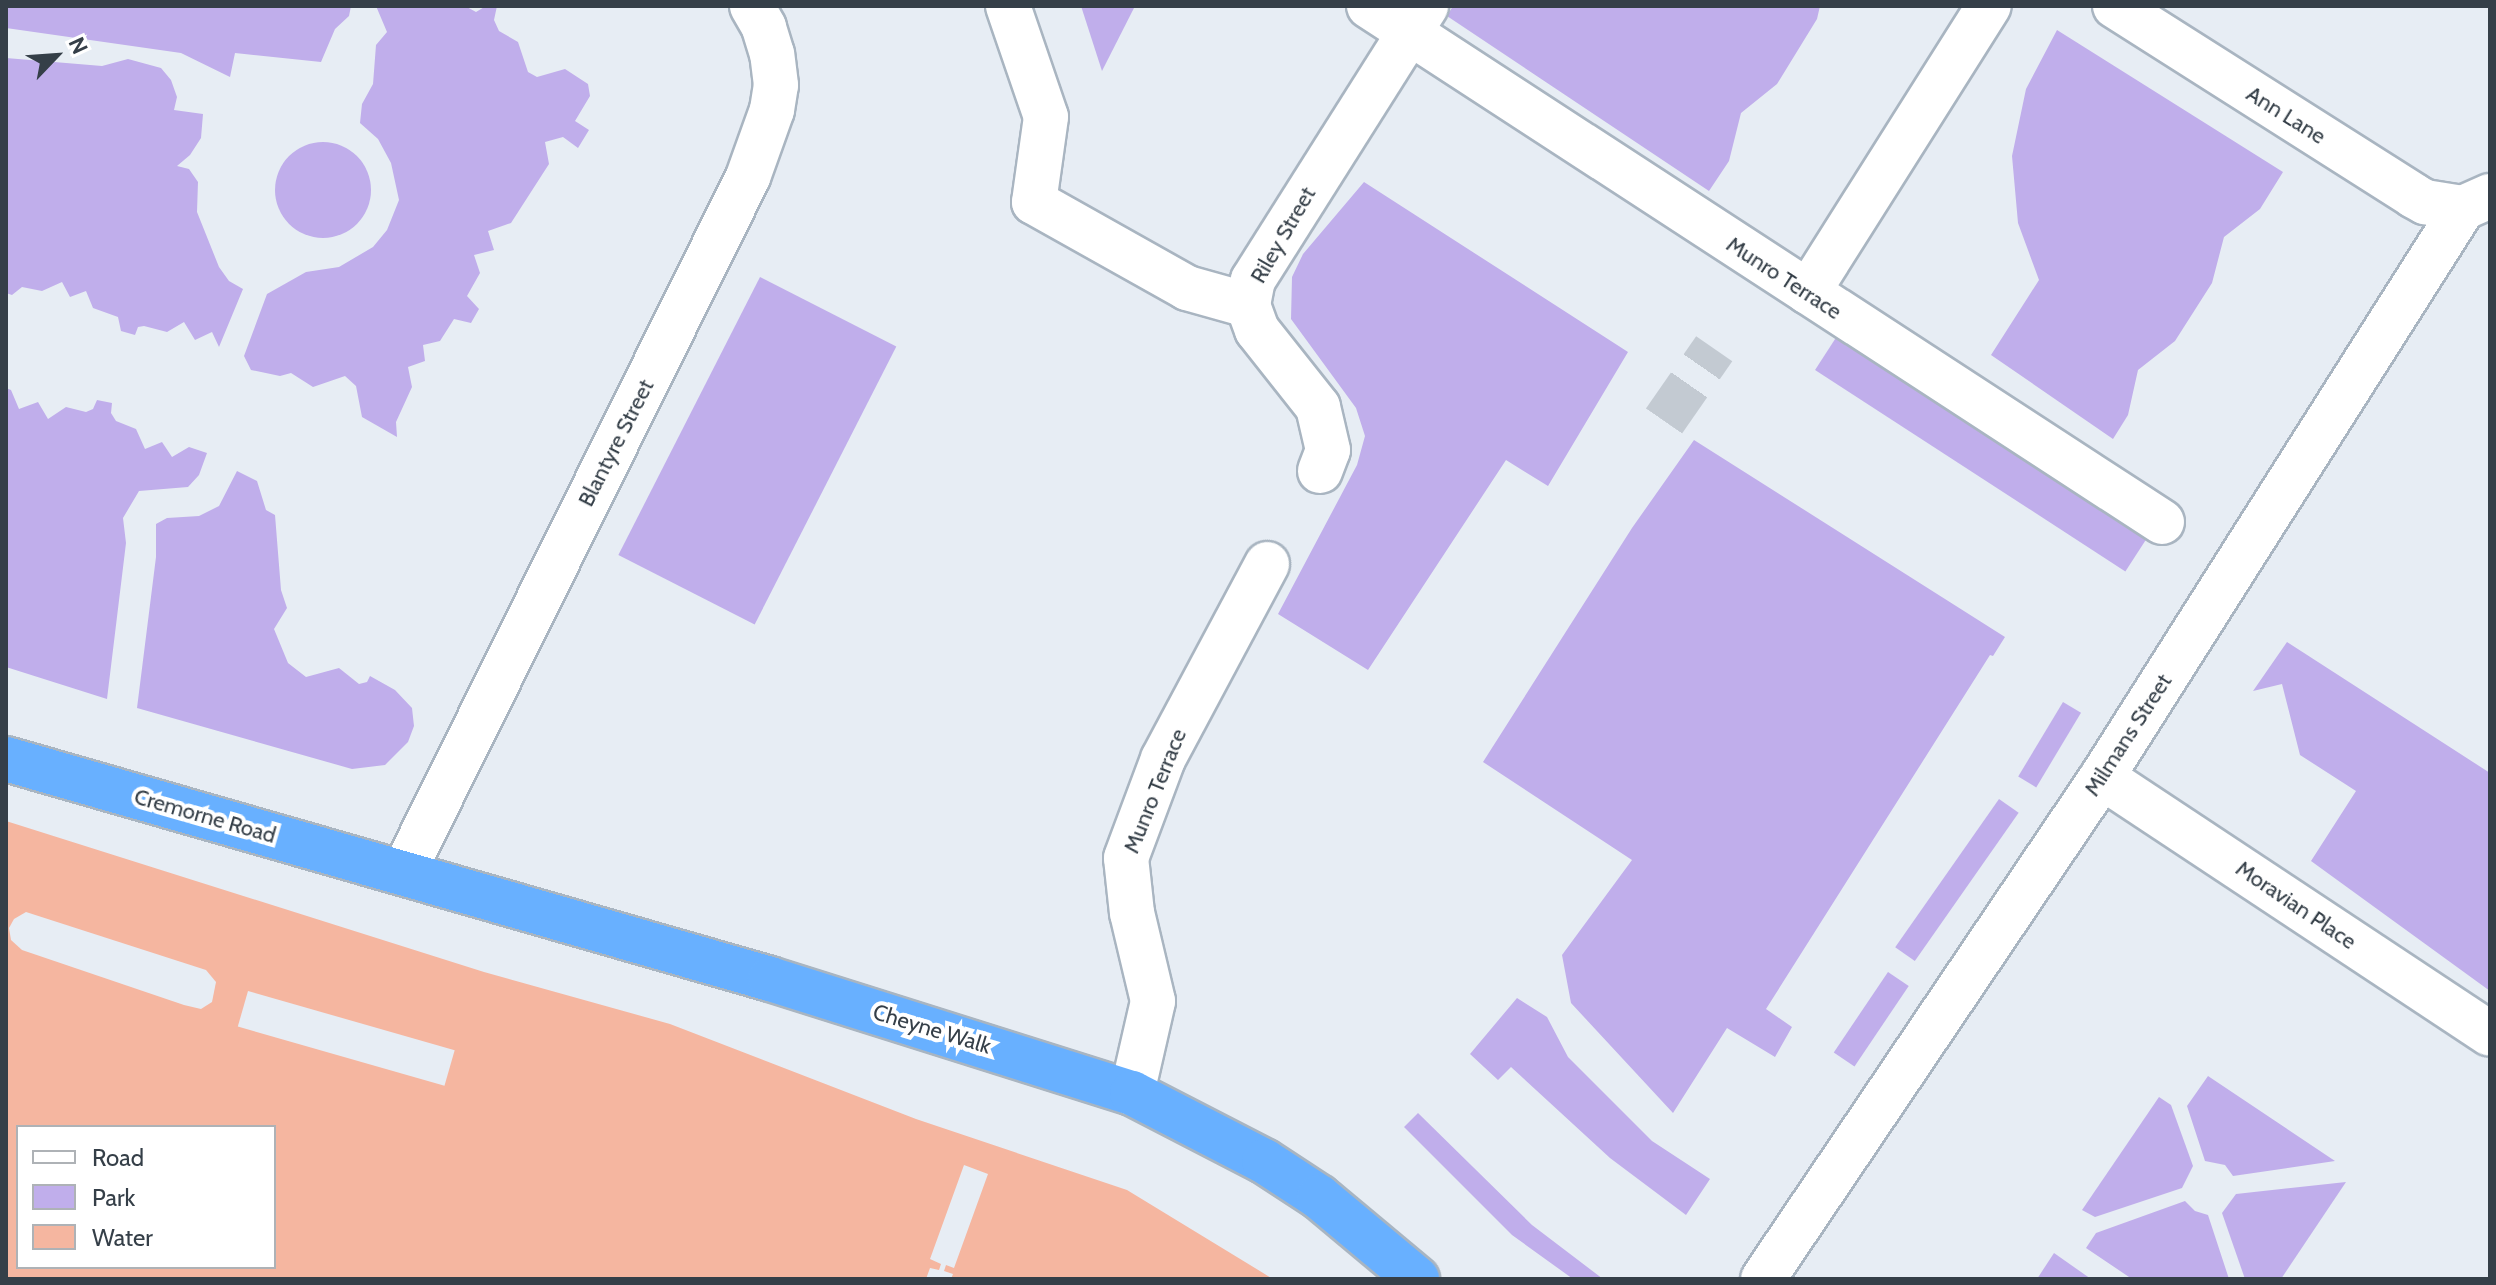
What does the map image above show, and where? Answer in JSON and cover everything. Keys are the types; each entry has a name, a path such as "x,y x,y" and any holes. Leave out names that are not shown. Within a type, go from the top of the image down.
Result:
{"highway":[{"name":"Cremorne Road","path":"6,759 404,871"},
{"name":"Cheyne Walk","path":"404,871 574,924 770,979 1132,1093 1264,1161 1319,1197 1417,1279"}],"street":[{"name":"Blantyre Street","path":"404,871 748,177 772,110 776,85 764,27 752,6"},
{"path":"1008,6 1046,117 1034,202 1187,288 1248,305"},
{"name":"Munro Terrace","path":"1369,6 1417,20 1808,292 2162,522"},
{"path":"1808,292 1989,6"},
{"name":"Ann Lane","path":"2115,6 2425,202 2476,202"},
{"name":"Riley Street","path":"1320,471 1328,450 1318,407 1257,330 1248,305 1253,280 1417,20"},
{"name":"Milmans Street","path":"1763,1279 2102,777 2476,202"},
{"name":"Munro Terrace","path":"1132,1093 1153,1001 1132,913 1126,858 1163,759 1267,564"},
{"name":"Moravian Place","path":"2102,777 2490,1034"}],"green space":[{"path":"6,6 351,6 349,16 335,29 321,62 235,53 230,77 181,53 6,28"},
{"path":"376,6 465,6 476,12 486,6 497,6 494,20 499,31 518,42 528,72 537,77 565,69 588,84 590,96 575,121 589,130 578,148 563,137 545,142 549,164 511,223 488,231 494,250 474,255 480,273 467,296 479,309 471,323 454,319 440,341 423,345 425,361 408,367 412,387 396,422 397,437 362,417 356,386 345,376 313,387 291,373 280,376 251,370 244,356 267,294 306,272 339,267 373,247 387,230 399,200 391,163 378,139 360,123 362,104 373,84 376,45 387,32"},
{"path":"1081,6 1135,6 1102,71"},
{"path":"1453,6 1820,6 1817,19 1777,84 1741,113 1729,161 1709,191 1447,16"},
{"path":"2057,30 2283,172 2260,209 2224,237 2212,283 2175,341 2138,370 2128,415 2113,439 1991,355 2039,280 2018,223 2012,156 2026,89"},
{"path":"6,58 102,66 128,59 161,68 171,80 177,97 174,110 203,114 201,138 190,155 177,166 189,169 198,182 197,212 219,267 229,281 243,289 219,347 212,332 195,340 184,322 167,332 144,326 138,327 135,335 121,331 118,317 93,308 86,291 70,297 62,282 42,291 22,287 12,295 6,293"},
{"path":"323,142 341,146 357,156 367,172 371,190 367,208 357,224 341,234 323,238 305,234 289,224 279,208 275,190 279,172 289,156 305,146"},
{"path":"1364,182 1628,352 1548,486 1506,460 1368,670 1278,614 1357,465 1365,436 1356,408 1291,319 1292,277 1303,254"},
{"path":"760,277 896,346 755,624 618,555"},
{"path":"1839,333 2149,535 2125,571 1815,370"},
{"path":"6,388 11,390 19,409 38,402 48,419 66,407 86,412 93,409 97,400 112,403 111,413 116,421 136,429 145,449 162,442 172,457 189,447 207,453 199,475 188,487 139,491 123,518 126,543 107,699 6,667"},
{"path":"1694,440 2005,637 1993,656 1990,655 1766,1009 1792,1027 1775,1057 1727,1028 1673,1113 1571,1003 1562,955 1632,860 1483,762 1632,528"},
{"path":"237,471 257,481 266,510 275,515 281,590 287,608 274,629 288,663 306,677 339,668 359,684 367,682 370,676 395,690 412,708 414,726 408,742 385,765 352,769 137,708 156,557 156,524 167,518 199,516 219,506"},
{"path":"2287,642 2490,773 2490,991 2311,861 2356,791 2300,755 2282,684 2253,691"},
{"path":"2063,702 2081,713 2036,787 2018,777"},
{"path":"1999,799 2019,813 1915,961 1895,947"},
{"path":"1888,972 1909,986 1854,1066 1834,1052"},
{"path":"1517,998 1547,1017 1568,1057 1652,1141 1710,1179 1686,1215 1610,1158 1511,1067 1498,1080 1470,1054"},
{"path":"2208,1076 2335,1161 2233,1176 2225,1165 2205,1161 2187,1106"},
{"path":"2159,1097 2171,1105 2193,1166 2182,1188 2095,1217 2082,1210"},
{"path":"1418,1113 1532,1225 1603,1279 1573,1279 1512,1235 1404,1127"},
{"path":"2346,1182 2281,1279 2245,1279 2222,1213 2236,1194"},
{"path":"2185,1201 2195,1211 2208,1215 2229,1279 2132,1279 2086,1248 2096,1233"},
{"path":"2054,1253 2091,1279 2037,1279"}],"water":[{"path":"6,821 484,972 670,1024 916,1119 1127,1190 1273,1279 6,1279"}],"pier":[{"path":"26,912 206,970 216,982 212,1002 201,1009 184,1005 22,950 11,940 9,928 14,919"},
{"path":"248,991 455,1050 444,1086 238,1027"},
{"path":"964,1165 988,1174 954,1268 946,1265 944,1271 953,1274 951,1279 926,1279 930,1268 939,1270 941,1264 930,1259"}],"tunnel":[{"path":"1664,421 1714,349"}]}
